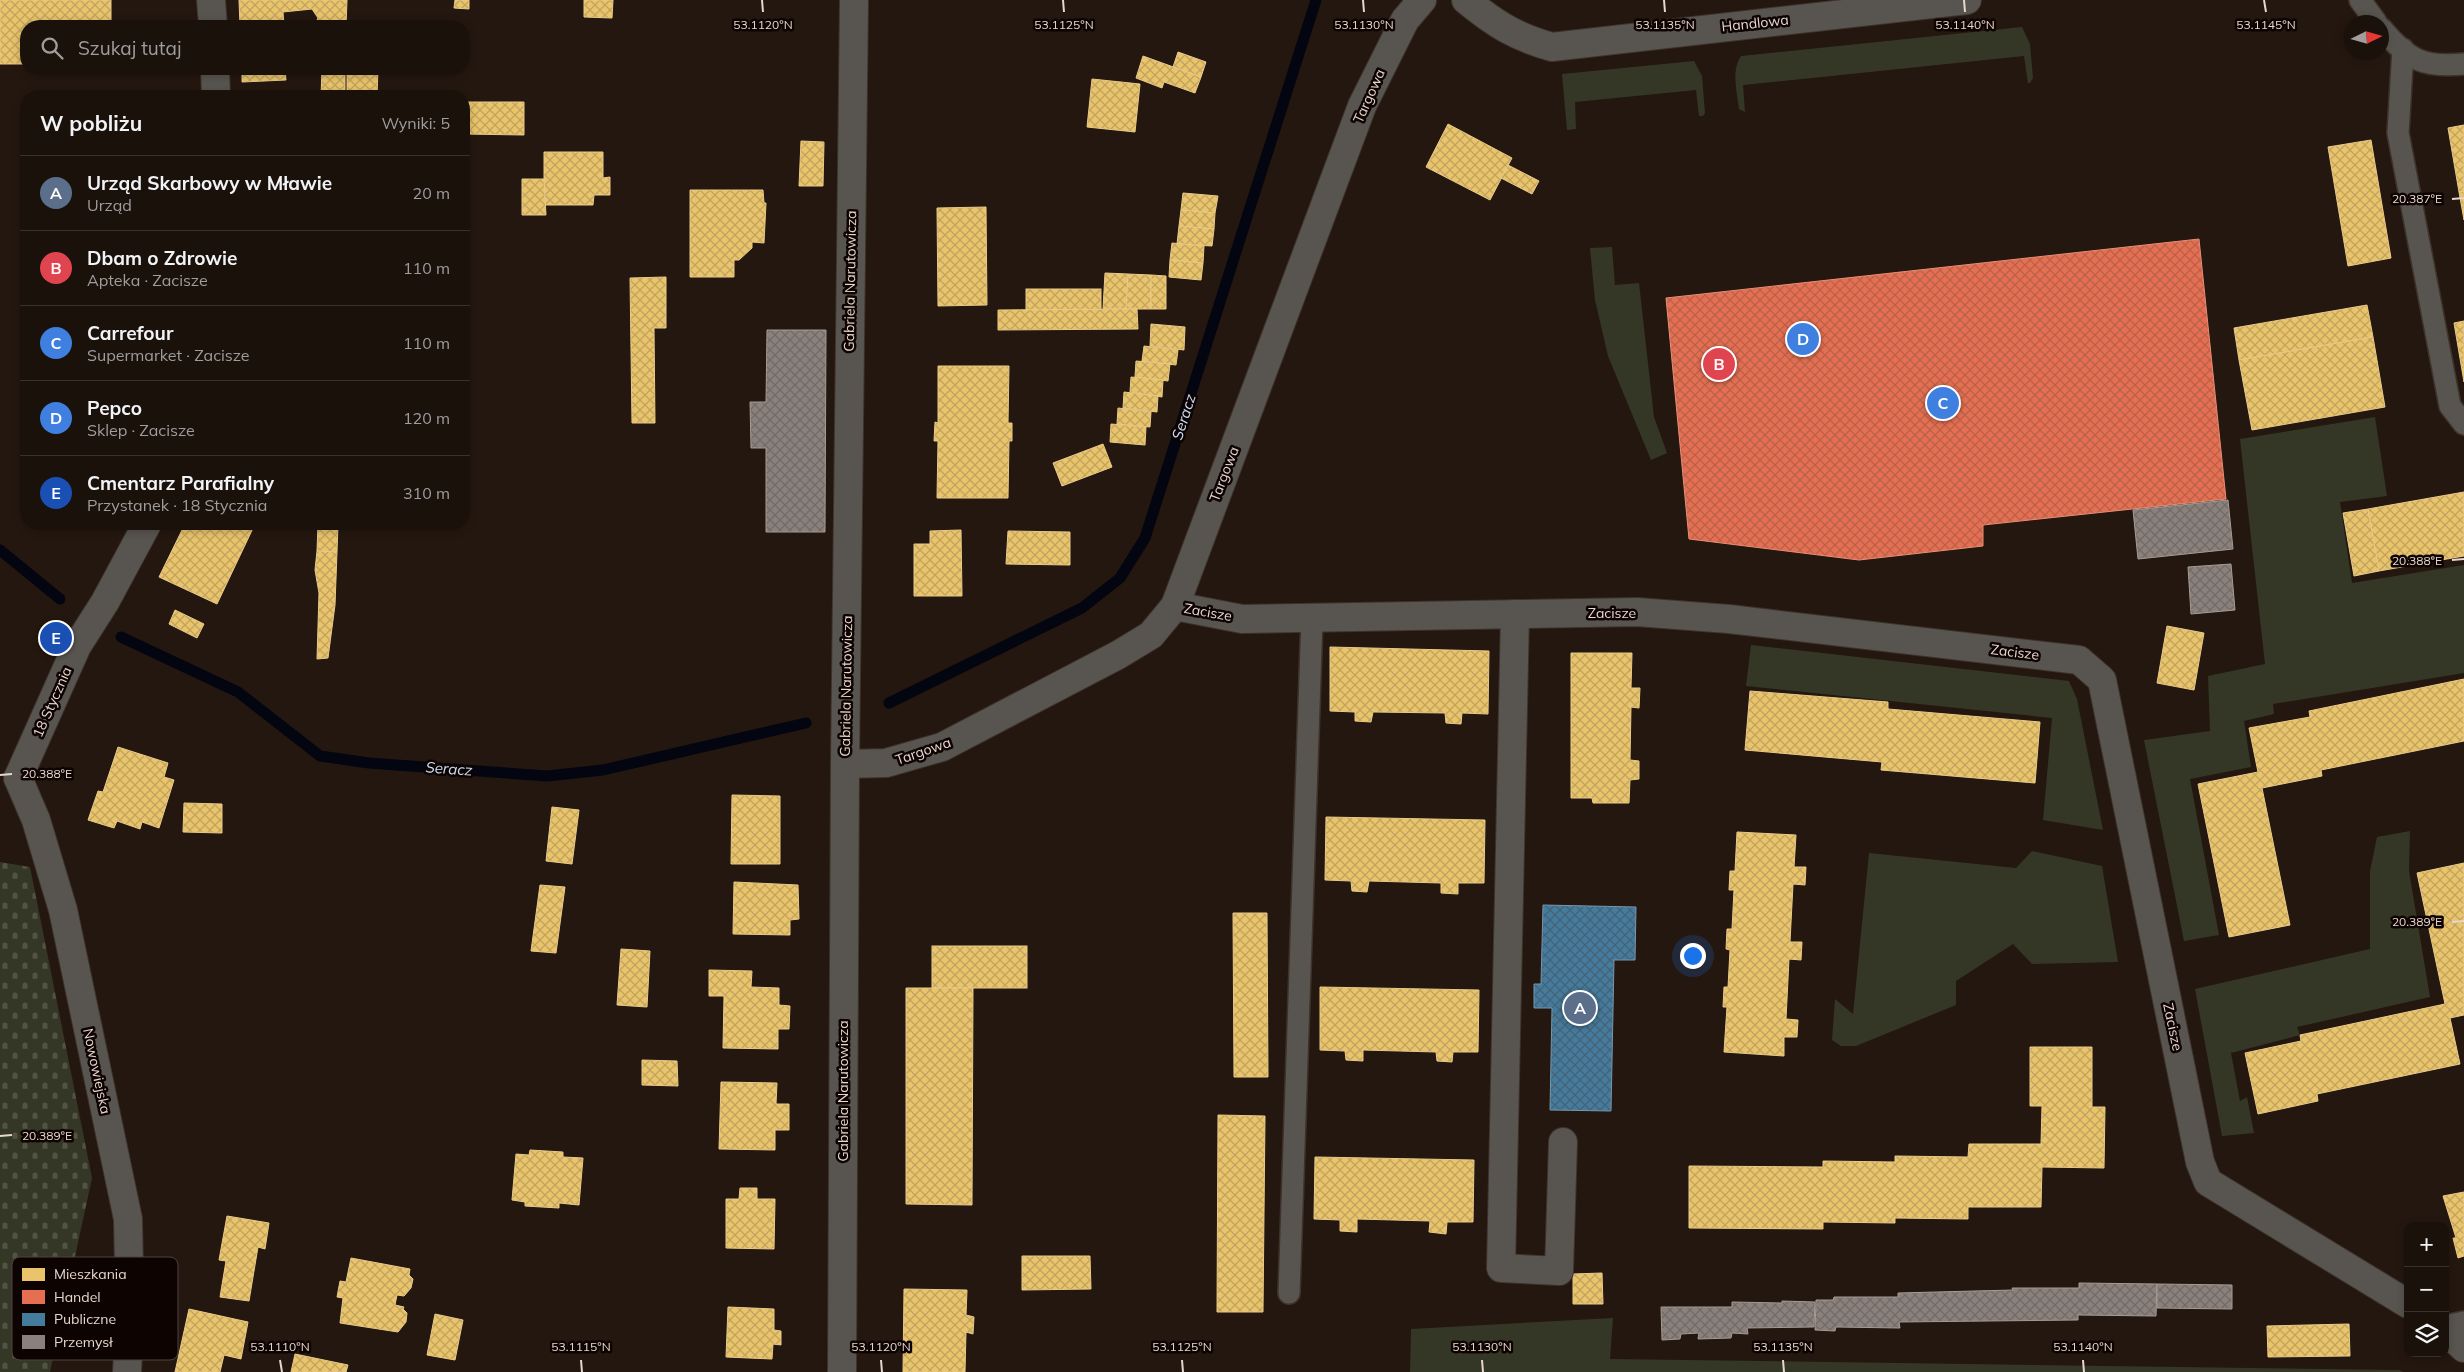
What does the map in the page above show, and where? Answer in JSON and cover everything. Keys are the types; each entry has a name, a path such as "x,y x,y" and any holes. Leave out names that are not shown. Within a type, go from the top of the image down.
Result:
{"street":[{"path":"212,0 213,20"},
{"name":"Gabriela Narutowicza","path":"842,1372 845,764 854,0"},
{"name":"Targowa","path":"845,764 886,763 942,747 1118,655 1151,635 1175,606 1362,106 1405,20 1422,0"},
{"name":"Handlowa","path":"1466,0 1484,15 1522,38 1552,47 1968,0"},
{"path":"215,75 216,90"},
{"name":"18 Stycznia","path":"9,781 77,646 105,602 144,530"},
{"name":"Zacisze","path":"1175,606 1242,618 1637,612 1720,618 2079,660 2102,680 2200,1162 2208,1182 2404,1302"},
{"path":"1515,614 1501,1268 1559,1271 1563,1142"},
{"name":"Nowowiejska","path":"9,781 36,820 63,910 128,1219 129,1257"},
{"path":"2449,1334 2464,1348"}],"lane":[{"path":"2360,0 2371,15"},
{"path":"2389,36 2421,62 2439,66 2464,64"},
{"path":"2403,49 2398,133 2450,406 2464,424"},
{"path":"1290,1293 1312,618"},
{"path":"2449,1325 2464,1322"}],"green space":[{"path":"2022,27 2030,44 2033,78 2030,83 2028,83 2024,56 1743,85 1745,112 1739,109 1735,75 1741,56"},
{"path":"1694,61 1702,76 1705,113 1703,116 1699,116 1696,90 1575,102 1576,129 1567,130 1562,74"},
{"path":"1612,247 1615,285 1639,283 1654,417 1667,453 1651,460 1608,356 1595,300 1590,248"},
{"path":"2375,417 2387,496 2340,502 2352,583 2464,565 2464,673 2273,704 2274,714 2244,721 2251,767 2190,779 2219,935 2184,941 2144,740 2210,731 2208,676 2265,664 2240,439"},
{"path":"1751,645 2069,681 2077,699 2103,830 2043,820 2052,718 1746,686"},
{"path":"2410,831 2409,871 2430,997 2297,1027 2300,1035 2231,1053 2240,1101 2247,1097 2254,1133 2222,1136 2195,989 2370,949 2370,871 2377,837"},
{"path":"2032,851 2102,866 2118,962 2032,964 2013,944 1956,981 1956,1005 1856,1046 1841,1046 1832,1040 1835,999 1853,1014 1869,853 2016,868"},
{"path":"0,862 30,867 92,1178 75,1257 12,1257 12,1360 53,1360 50,1372 0,1372"},
{"path":"1613,1318 1610,1359 2399,1370 2403,1372 1410,1372 1411,1329"}],"building: Mieszkania":[{"path":"0,0 111,0 111,20 20,20 20,64 0,64"},
{"path":"239,0 347,0 346,20 317,20 318,18 312,9 283,12 284,20 240,20"},
{"path":"455,0 469,0 469,9 454,8"},
{"path":"584,0 613,0 612,18 584,17"},
{"path":"1178,52 1206,62 1201,77 1173,67"},
{"path":"1143,56 1201,77 1195,93 1164,82 1162,88 1136,78"},
{"path":"242,75 286,75 286,80 242,82"},
{"path":"322,75 345,75 345,90 321,90"},
{"path":"347,75 378,75 377,90 347,90"},
{"path":"1092,79 1140,84 1135,132 1087,127"},
{"path":"470,102 524,102 524,135 470,134"},
{"path":"1448,124 1512,158 1490,200 1426,167"},
{"path":"2464,125 2464,191 2459,192 2448,128"},
{"path":"2371,140 2391,258 2348,266 2328,147"},
{"path":"801,141 824,142 823,186 799,186"},
{"path":"544,152 603,152 603,178 610,177 610,195 594,195 593,205 544,205"},
{"path":"1508,165 1539,181 1532,194 1501,178"},
{"path":"522,179 544,179 546,215 522,215"},
{"path":"690,190 763,190 764,203 766,203 764,243 752,242 752,248 739,260 734,260 734,277 690,277"},
{"path":"2464,191 2464,220 2459,192"},
{"path":"1183,193 1218,196 1215,213 1181,210"},
{"path":"986,207 987,305 938,306 937,208"},
{"path":"1181,210 1215,213 1214,229 1179,226"},
{"path":"1179,226 1214,229 1212,246 1177,244"},
{"path":"1172,243 1204,246 1203,263 1170,260"},
{"path":"1170,260 1203,263 1201,280 1169,277"},
{"path":"1105,273 1128,274 1126,309 1103,309"},
{"path":"1128,274 1151,275 1151,309 1126,309"},
{"path":"1151,275 1166,276 1166,309 1151,309"},
{"path":"666,277 666,328 654,328 655,423 632,423 630,278"},
{"path":"1026,289 1101,289 1101,310 1026,310"},
{"path":"2367,305 2373,337 2239,360 2234,328"},
{"path":"1137,309 1138,329 998,330 998,310"},
{"path":"2464,321 2464,382 2454,323"},
{"path":"1151,324 1185,327 1184,350 1150,346"},
{"path":"2373,337 2385,407 2252,430 2239,360"},
{"path":"1144,346 1178,350 1176,365 1142,361"},
{"path":"1136,361 1170,364 1168,381 1135,377"},
{"path":"938,366 1009,366 1008,423 1012,423 1012,441 1009,441 1008,498 937,498 938,441 934,441 935,422 938,423"},
{"path":"1131,377 1163,380 1162,397 1130,392"},
{"path":"1124,392 1158,396 1157,412 1123,408"},
{"path":"1118,408 1151,412 1150,427 1117,424"},
{"path":"1111,424 1146,427 1145,445 1110,442"},
{"path":"1103,444 1112,467 1062,486 1053,463"},
{"path":"2464,492 2464,556 2379,571 2368,509"},
{"path":"2368,509 2379,571 2354,576 2343,513"},
{"path":"182,530 252,530 217,604 159,577"},
{"path":"318,530 338,530 337,552 317,551"},
{"path":"961,530 962,596 914,596 914,544 930,544 930,531"},
{"path":"1008,531 1070,532 1070,565 1006,564"},
{"path":"317,551 337,552 335,605 328,658 317,659 319,593 315,570"},
{"path":"175,610 204,624 197,638 169,624"},
{"path":"2167,626 2204,633 2194,690 2157,683"},
{"path":"1330,647 1489,651 1488,714 1462,713 1461,724 1446,723 1445,713 1373,712 1371,722 1355,721 1355,712 1330,711"},
{"path":"1571,653 1632,653 1631,688 1640,688 1639,708 1631,707 1630,760 1639,761 1639,779 1630,780 1629,803 1593,803 1592,798 1571,798"},
{"path":"2464,679 2464,741 2321,770 2322,776 2262,788 2290,925 2229,937 2198,784 2258,772 2249,728 2310,717 2309,711"},
{"path":"1750,691 1888,702 1888,709 2040,722 2035,783 1881,770 1882,762 1745,750"},
{"path":"118,747 168,763 164,777 174,780 159,828 142,822 140,829 117,821 114,828 88,820 98,791 103,792"},
{"path":"732,795 780,796 780,864 731,864"},
{"path":"184,803 222,804 222,833 183,832"},
{"path":"552,807 579,810 572,864 546,861"},
{"path":"1326,817 1485,820 1484,883 1458,883 1458,894 1441,893 1441,883 1369,881 1367,892 1352,891 1351,881 1325,880"},
{"path":"1737,832 1796,835 1794,867 1806,867 1805,885 1793,884 1790,942 1802,942 1801,960 1789,959 1786,1019 1798,1020 1797,1037 1784,1037 1784,1056 1724,1052 1727,1007 1723,1007 1724,987 1728,987 1730,950 1726,949 1727,929 1732,929 1734,890 1729,890 1730,871 1735,871"},
{"path":"2464,863 2464,1015 2450,1018 2460,1064 2317,1094 2318,1101 2258,1114 2245,1053 2301,1041 2300,1035 2445,1004 2417,873"},
{"path":"734,882 798,885 799,919 790,920 790,935 733,934"},
{"path":"540,885 565,887 556,953 531,951"},
{"path":"1233,913 1267,913 1268,1077 1234,1077"},
{"path":"932,946 1027,946 1027,988 932,988"},
{"path":"621,949 650,951 647,1007 617,1005"},
{"path":"709,970 752,971 751,987 779,988 779,1005 790,1006 789,1029 778,1029 778,1049 723,1048 724,996 709,996"},
{"path":"1320,987 1479,990 1478,1052 1453,1052 1452,1062 1437,1061 1436,1052 1363,1050 1363,1061 1346,1060 1345,1051 1320,1050"},
{"path":"906,988 973,988 972,1205 906,1204"},
{"path":"2030,1047 2092,1047 2092,1107 2105,1107 2104,1168 2042,1167 2041,1207 1968,1207 1968,1219 1895,1218 1895,1223 1823,1222 1823,1229 1689,1228 1689,1166 1823,1167 1823,1161 1895,1162 1895,1156 1968,1157 1969,1144 2041,1144 2042,1106 2030,1106"},
{"path":"642,1060 677,1061 678,1086 642,1085"},
{"path":"721,1082 777,1083 776,1104 789,1104 789,1130 775,1130 775,1150 719,1149"},
{"path":"1218,1115 1265,1116 1263,1312 1217,1312"},
{"path":"530,1150 563,1152 563,1157 583,1158 579,1205 559,1203 559,1208 525,1206 525,1202 512,1200 516,1154 529,1155"},
{"path":"1315,1157 1474,1160 1473,1222 1447,1222 1446,1234 1429,1232 1430,1221 1357,1219 1357,1232 1340,1231 1340,1220 1314,1219"},
{"path":"740,1188 757,1188 757,1199 775,1199 774,1249 726,1248 726,1199 739,1199"},
{"path":"2464,1192 2464,1256 2458,1258 2453,1238 2456,1238 2443,1196"},
{"path":"227,1216 269,1223 265,1249 258,1247 249,1301 220,1297 226,1261 219,1260"},
{"path":"1022,1256 1090,1256 1091,1289 1022,1290"},
{"path":"351,1258 410,1269 409,1275 413,1279 411,1288 404,1296 397,1295 395,1305 404,1307 403,1309 407,1313 406,1322 398,1332 340,1323 343,1298 337,1297 340,1281 346,1282"},
{"path":"1602,1273 1603,1304 1573,1304 1573,1274"},
{"path":"904,1289 967,1290 966,1315 974,1317 973,1334 966,1332 965,1372 903,1372"},
{"path":"728,1307 774,1309 774,1330 781,1331 781,1345 773,1344 772,1359 726,1357"},
{"path":"189,1309 248,1322 241,1359 224,1355 220,1372 175,1372"},
{"path":"435,1314 463,1320 455,1360 427,1355"},
{"path":"2349,1324 2350,1356 2268,1357 2267,1326"},
{"path":"295,1354 348,1365 346,1372 291,1372"}],"building: Handel":[{"path":"2199,239 2226,499 1983,525 1983,546 1859,560 1689,539 1666,298"}],"building: Publiczne":[{"path":"1543,905 1636,907 1635,960 1614,960 1611,1111 1550,1110 1552,1008 1534,1008 1534,984 1541,984"}],"building: Przemysł":[{"path":"767,330 826,330 825,532 766,532 766,448 751,448 750,402 766,402"},
{"path":"2228,500 2233,549 2138,559 2133,510"},
{"path":"2231,564 2235,610 2191,614 2188,567"},
{"path":"2079,1283 2157,1284 2156,1316 2078,1315 2078,1320 1899,1322 1900,1328 1836,1327 1835,1331 1815,1330 1816,1300 1833,1300 1834,1297 1898,1297 1898,1293 2013,1290 2012,1288 2079,1288"},
{"path":"2157,1284 2232,1285 2232,1309 2157,1308"},
{"path":"1782,1301 1815,1302 1814,1327 1747,1328 1748,1334 1732,1333 1731,1338 1698,1339 1699,1333 1681,1334 1680,1339 1662,1340 1661,1307 1732,1307 1732,1302 1782,1303"}],"waterway":[{"name":"Seracz","path":"889,703 1082,608 1120,578 1145,538 1316,0"},
{"name":"Seracz","path":"0,550 60,599"},
{"name":"Seracz","path":"121,637 238,692 320,756 369,763 547,776 603,770 806,723"}],"place":[{"name":"Pepco","path":"1803,339"},
{"name":"Dbam o Zdrowie","path":"1719,364"},
{"name":"Carrefour","path":"1943,403"},
{"name":"Cmentarz Parafialny","path":"56,638"},
{"name":"Urząd Skarbowy w Mławie","path":"1580,1008"}]}
